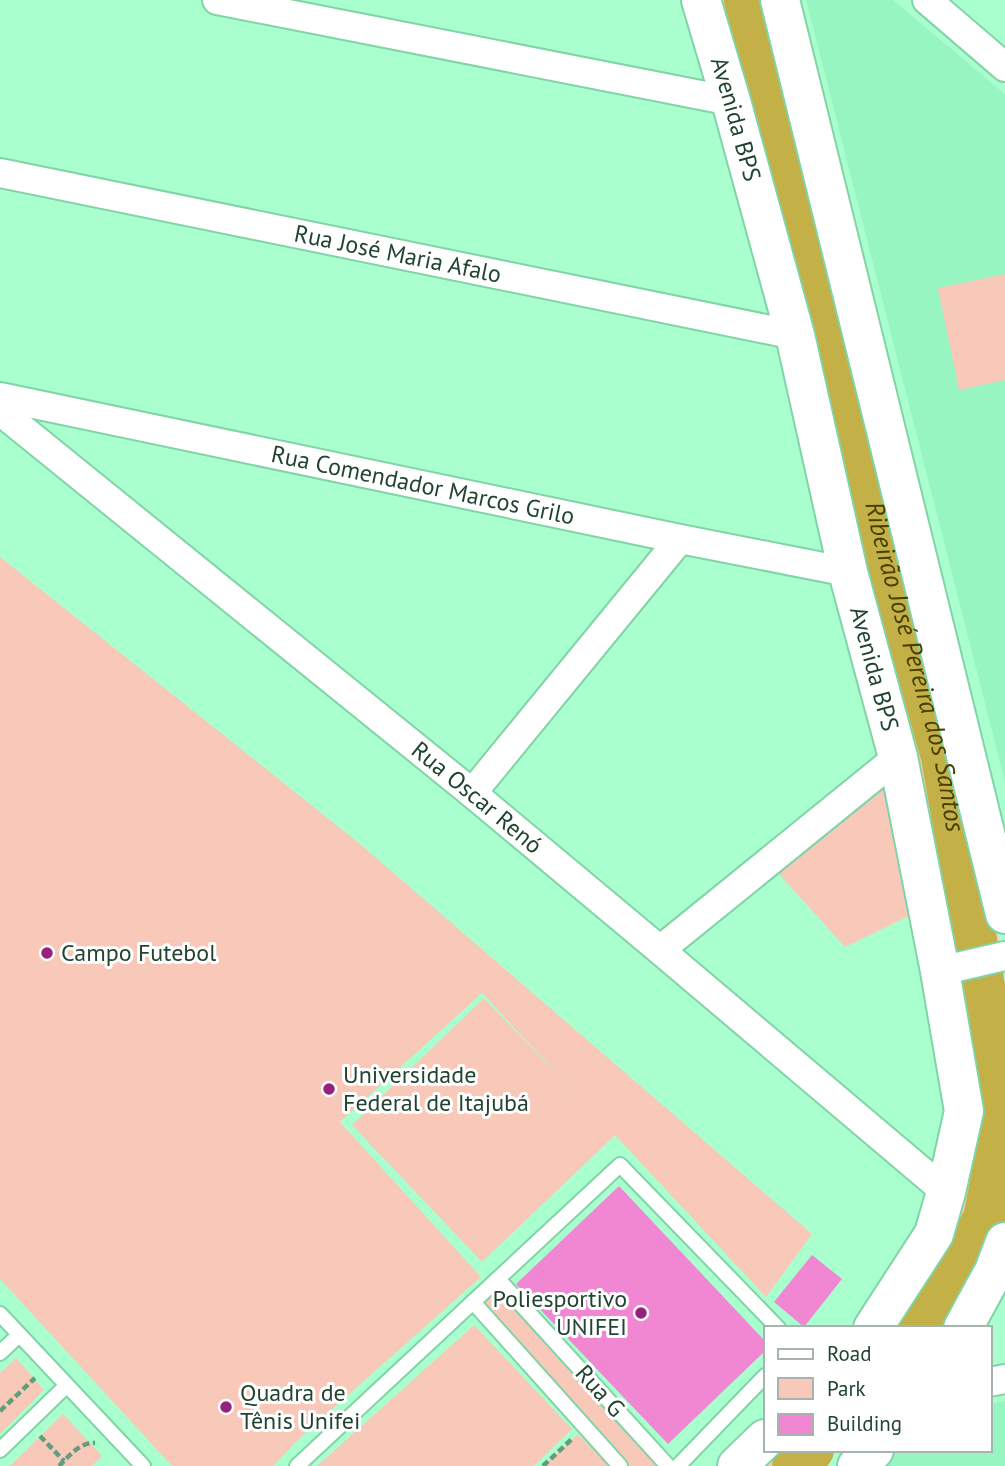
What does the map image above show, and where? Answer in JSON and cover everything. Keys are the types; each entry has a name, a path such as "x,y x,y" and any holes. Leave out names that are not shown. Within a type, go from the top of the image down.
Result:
{"main road":[{"name":"Avenida BPS","path":"701,0 732,101 795,335 848,572 954,967 964,1111 934,1234 874,1326"},
{"path":"780,0 1005,914"},
{"path":"964,1326 994,1270 1005,1242"},
{"path":"737,1466 764,1440"},
{"path":"857,1466 872,1452"}],"street":[{"path":"217,0 732,101"},
{"path":"927,0 1005,67"},
{"name":"Rua José Maria Afalo","path":"0,173 795,335"},
{"name":"Rua Comendador Marcos Grilo","path":"0,397 848,572"},
{"name":"Rua Oscar Renó","path":"0,411 472,793 946,1192"},
{"path":"472,793 680,539"},
{"path":"660,950 898,757"},
{"path":"954,967 1003,956"}],"lane":[{"path":"297,1466 620,1166 776,1326"},
{"name":"Rua G","path":"498,1279 668,1466"},
{"name":"Rua G","path":"473,1302 620,1466"},
{"path":"0,1314 142,1466"},
{"path":"0,1353 19,1335"},
{"path":"678,1466 764,1377"},
{"path":"0,1450 66,1386"}],"path":[{"path":"0,1411 48,1366"},
{"path":"28,1423 64,1461"},
{"path":"543,1466 585,1427"},
{"path":"59,1466 79,1447 87,1443 97,1443"}],"shaded area":[{"path":"806,0 893,0 1005,94 1005,782"},
{"path":"1005,1401 1005,1466 882,1466 896,1452 991,1452 991,1404"}],"green space":[{"path":"709,0 770,0 1000,943 948,956"},
{"path":"1005,274 1005,380 959,390 938,288"},
{"name":"Universidade Federal de Itajubá","path":"0,557 360,844 812,1234 766,1297 615,1135 482,1262 352,1125 484,998 577,1095 482,993 340,1122 481,1277 302,1436 273,1466 172,1466 0,1279"},
{"path":"883,786 915,913 845,947 778,873"},
{"path":"1004,969 1005,1164 993,1223 942,1326 877,1326 964,1144 952,985"},
{"path":"498,1281 665,1466 621,1466 474,1303"},
{"path":"474,1325 572,1429 534,1466 317,1466"},
{"path":"16,1358 44,1390 0,1434 0,1373"},
{"path":"63,1414 102,1456 92,1466 10,1466"},
{"path":"578,1434 609,1466 543,1466"},
{"path":"764,1451 827,1452 812,1466 744,1466"}],"building":[{"name":"Poliesportivo UNIFEI","path":"619,1186 764,1340 764,1352 668,1444 516,1284"},
{"path":"812,1255 842,1279 805,1326 774,1302"}],"waterway":[{"name":"Ribeirão José Pereira dos Santos","path":"746,0 833,324 884,546 943,757 999,1078 1002,1130 985,1219 922,1326"},
{"name":"Ribeirão José Pereira dos Santos","path":"794,1466 810,1452"}],"place":[{"name":"Campo Futebol","path":"47,953"},
{"name":"Universidade Federal de Itajubá","path":"329,1089"},
{"name":"Poliesportivo UNIFEI","path":"641,1313"},
{"name":"Quadra de Tênis Unifei","path":"226,1407"}]}
